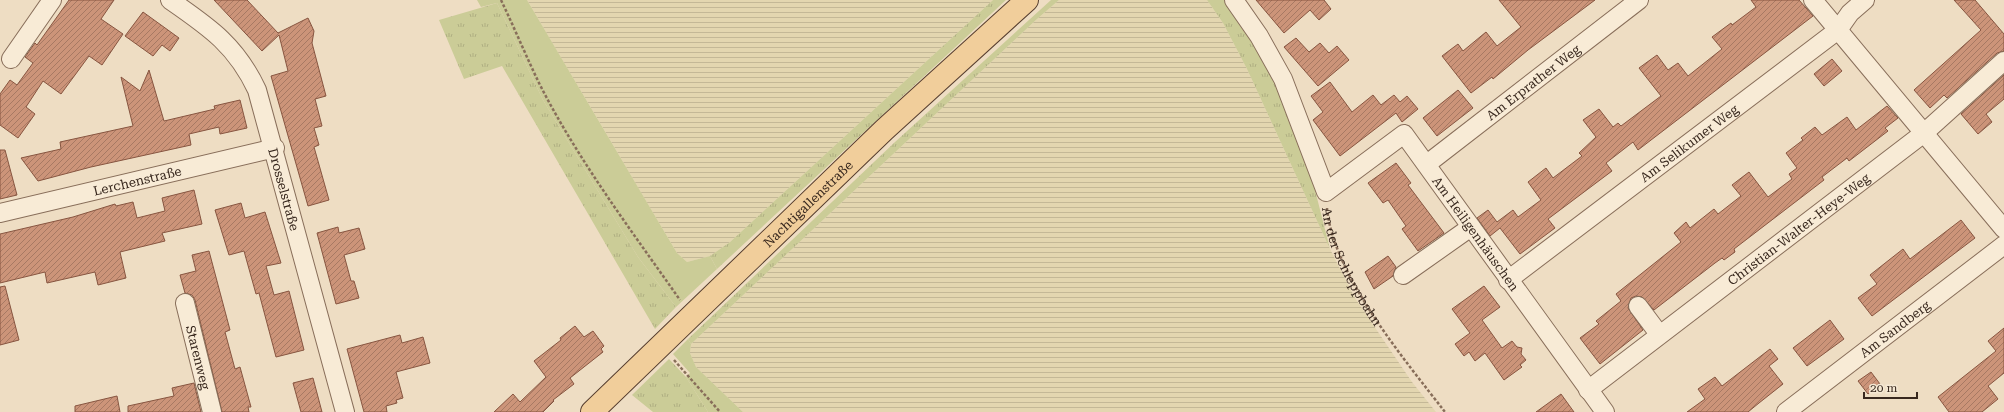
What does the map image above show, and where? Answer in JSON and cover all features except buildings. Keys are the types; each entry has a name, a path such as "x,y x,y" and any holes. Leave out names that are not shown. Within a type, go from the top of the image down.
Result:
{"main road":[{"name":"Nachtigallenstraße","path":"592,412 884,130 1027,0"}],"street":[{"path":"11,59 52,0"},
{"name":"Drosselstraße","path":"170,0 224,40 244,65 257,90 345,412"},
{"name":"An der Schleppbahn","path":"1234,0 1259,36 1283,79 1326,192"},
{"name":"Am Erprather Weg","path":"1427,164 1639,0"},
{"path":"1813,0 2004,229"},
{"name":"Am Selikumer Weg","path":"1508,280 1838,30 1850,13 1865,0"},
{"name":"Christian-Walter-Heye-Weg","path":"1588,390 1924,133 2004,61"},
{"name":"Am Heiligenhäuschen","path":"1326,192 1404,134 1427,164 1508,280 1605,412"},
{"name":"Lerchenstraße","path":"0,213 274,148"},
{"path":"1403,275 1471,227"},
{"name":"Am Sandberg","path":"1786,412 2004,246"},
{"name":"Starenweg","path":"185,303 212,412"},
{"path":"1638,306 1660,334"}],"path":[{"path":"501,0 540,84 584,160 622,218 691,315"},
{"name":"An der Schleppbahn","path":"1326,192 1328,222 1336,247 1347,271 1371,310 1413,371 1445,412"},
{"path":"661,345 690,380 720,412"}],"shaded area":[{"path":"527,0 993,0 730,242 710,256 687,262 677,253"},
{"path":"1059,0 1207,0 1223,23 1247,69 1330,249 1355,298 1412,382 1436,412 743,412 696,367 690,353 691,344"}],"green space":[{"path":"477,0 527,0 677,253 687,262 710,256 717,269 676,307 638,257 543,100 497,3 481,7"},
{"path":"993,0 1006,0 717,269 710,256 730,242"},
{"path":"1051,0 1059,0 691,344 688,339 895,142"},
{"path":"1207,0 1224,0 1268,64 1284,99 1315,190 1330,249 1247,69 1223,23"},
{"path":"497,3 543,100 638,257 676,307 655,329 502,66 464,79 439,20"},
{"path":"688,339 691,344 690,353 696,367 743,412 708,412 686,377 690,373 673,354"},
{"path":"669,359 686,377 708,412 653,412 632,395"}]}
